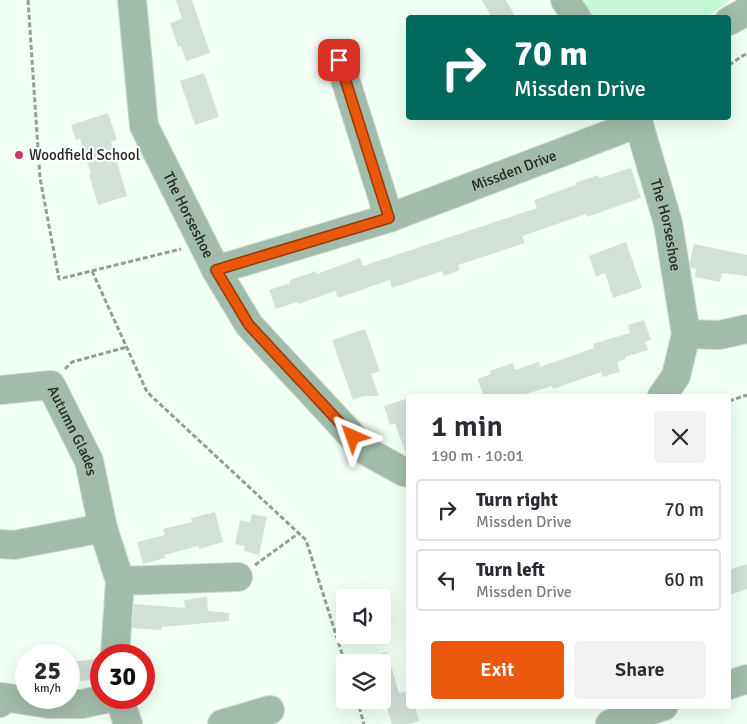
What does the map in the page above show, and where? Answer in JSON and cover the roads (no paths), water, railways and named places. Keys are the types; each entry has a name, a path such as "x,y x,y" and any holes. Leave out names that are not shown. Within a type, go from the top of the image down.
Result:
{"street":[{"name":"The Horseshoe","path":"132,0 144,126 216,270 249,325 366,451 406,472"},
{"path":"565,0 575,15"},
{"path":"731,20 747,11"},
{"path":"339,60 389,218"},
{"name":"The Horseshoe","path":"638,120 668,223 686,334 676,376 663,394"},
{"name":"Missden Drive","path":"216,270 389,218 638,120"},
{"path":"686,334 719,335 747,329"},
{"name":"Autumn Glades","path":"0,390 51,385 89,461 103,528 120,581 116,644"},
{"path":"0,544 14,545 103,528"},
{"path":"120,581 238,577"},
{"path":"731,684 747,679"},
{"path":"1,699 49,704 90,702"},
{"path":"123,709 128,724"},
{"path":"610,724 655,709"},
{"path":"222,724 270,710"}],"place":[{"name":"Woodfield School","path":"19,155"}]}
